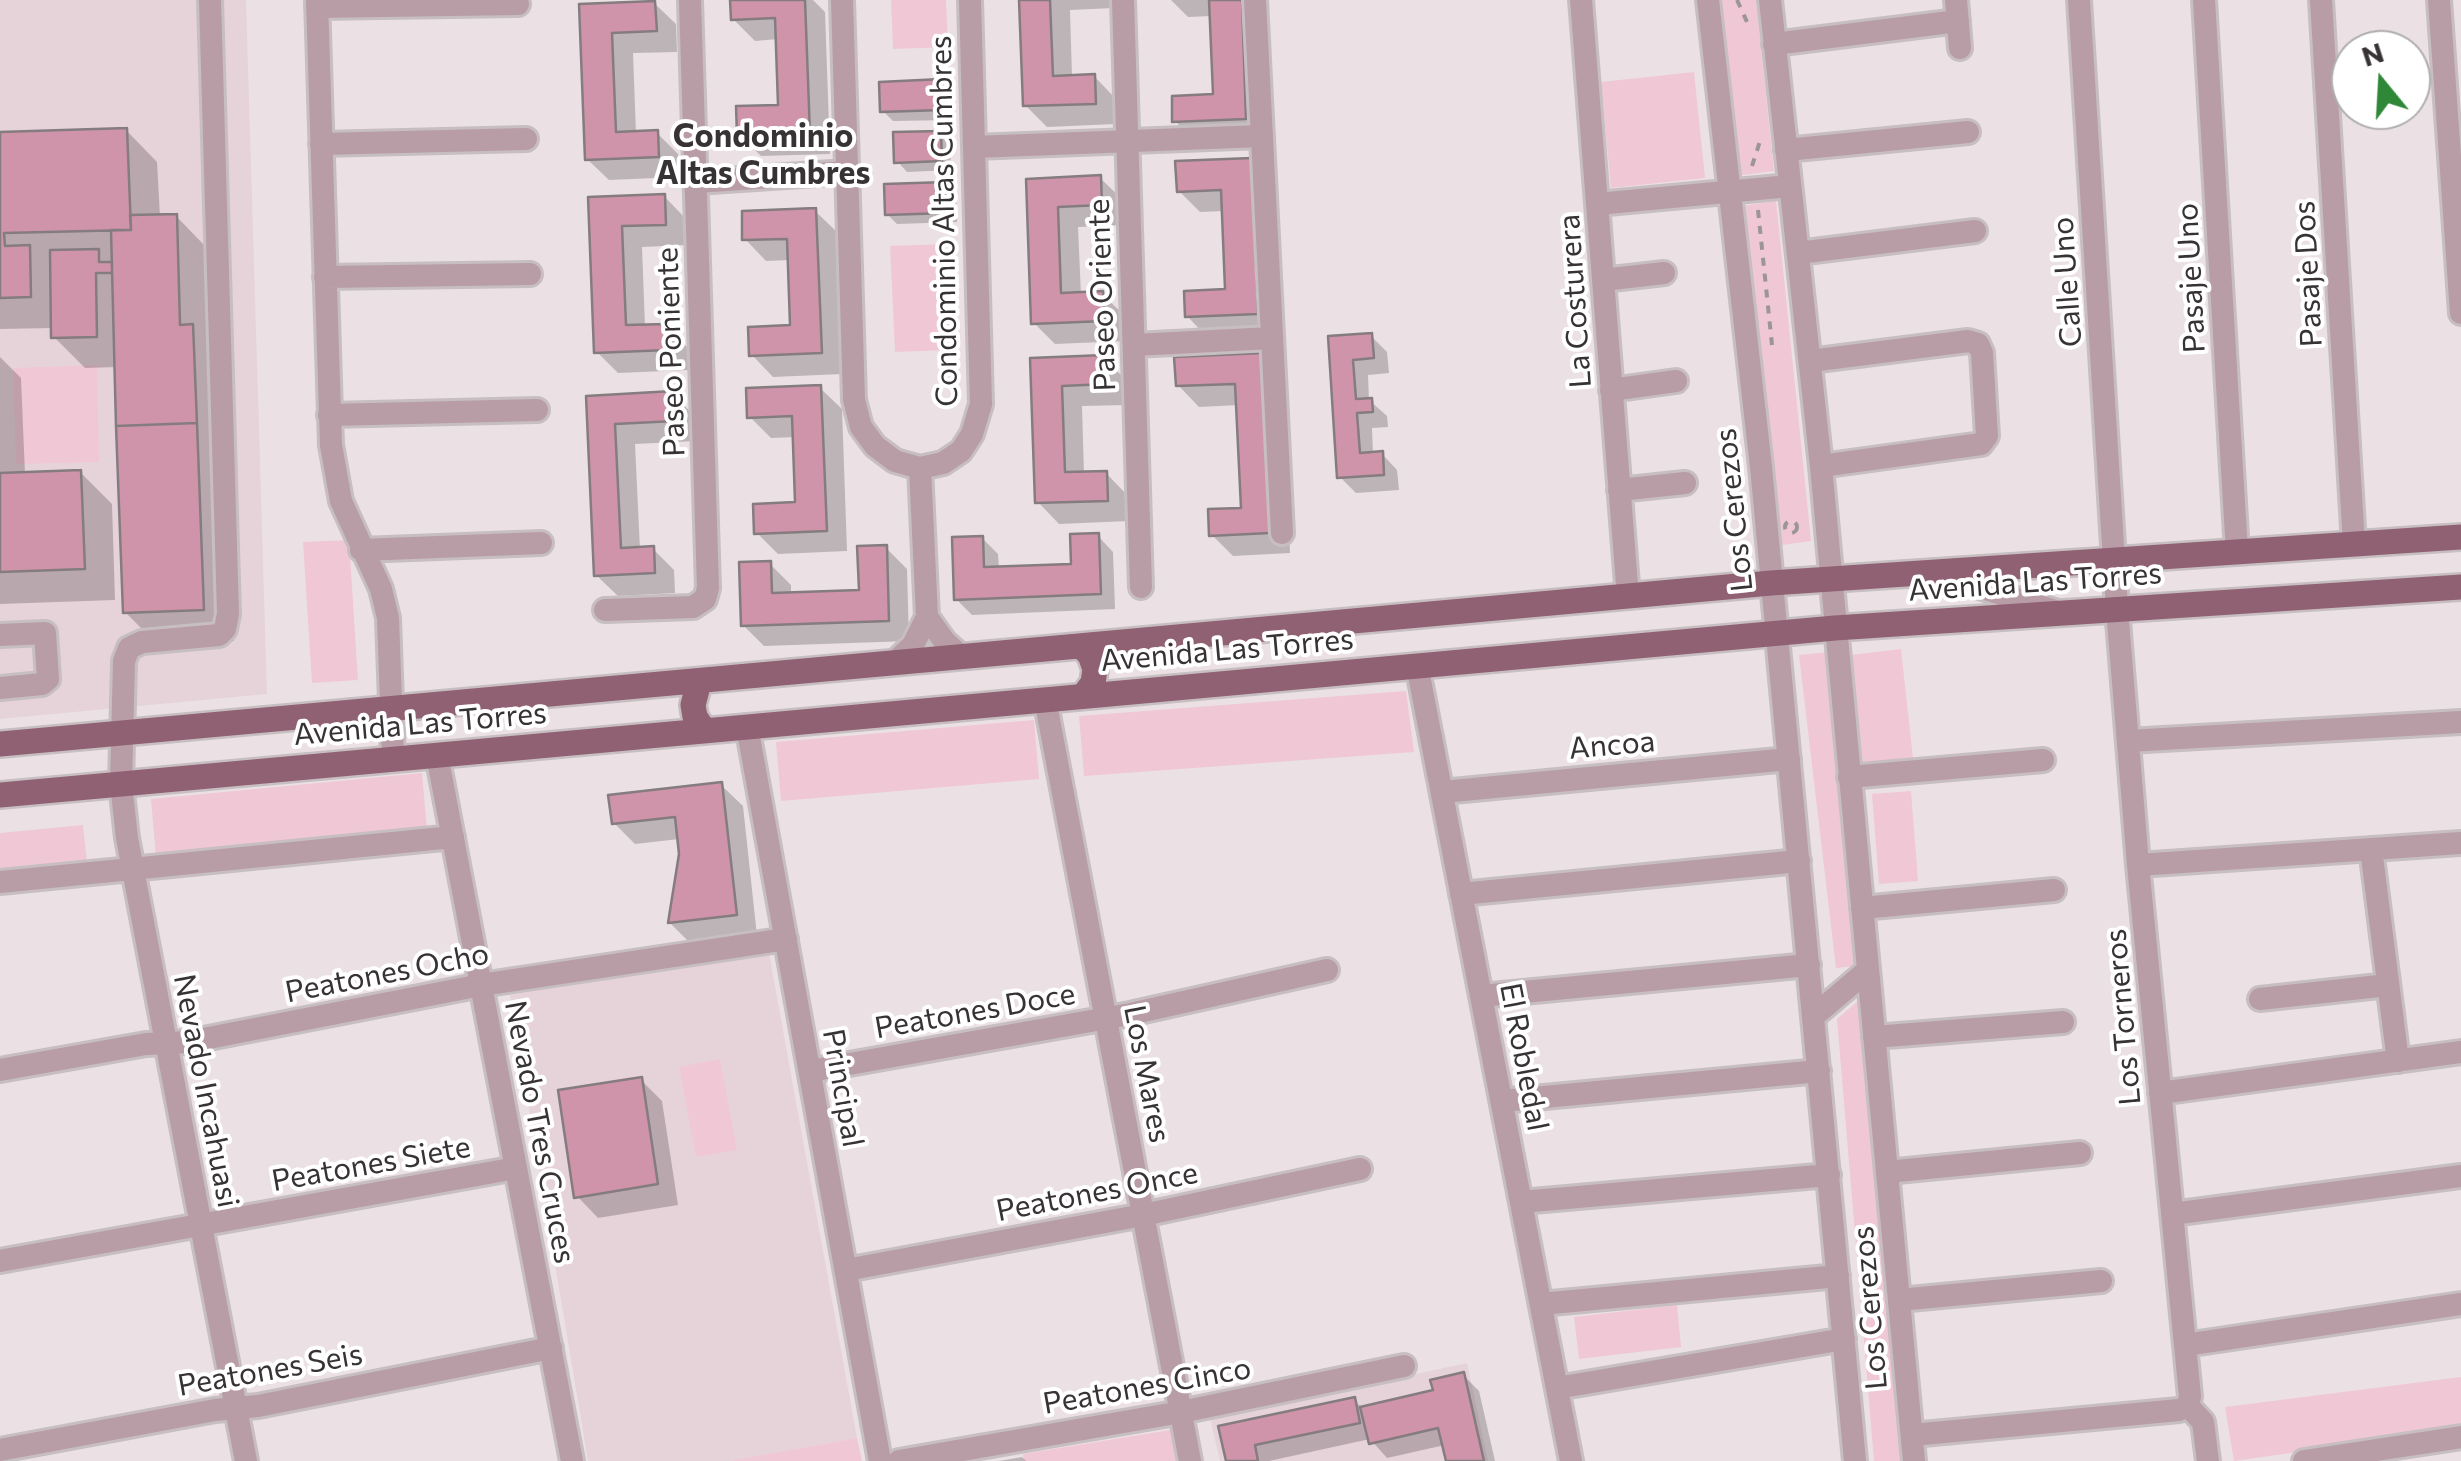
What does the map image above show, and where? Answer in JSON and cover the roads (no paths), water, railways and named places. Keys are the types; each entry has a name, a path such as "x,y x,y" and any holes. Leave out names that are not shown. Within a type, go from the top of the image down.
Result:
{"main road":[{"name":"Avenida Las Torres","path":"0,744 1831,578 2461,537"},
{"name":"Avenida Las Torres","path":"0,795 1776,633 2461,587"},
{"path":"1082,646 1095,669 1093,683 1084,695"},
{"path":"699,682 693,706 704,730"}],"street":[{"name":"Nevado Incahuasi","path":"210,0 228,614 225,629 219,634 142,642 128,648 124,661 121,784 133,869 246,1461"},
{"name":"Paseo Poniente","path":"605,610 692,607 707,594 690,0"},
{"path":"842,0 852,386 856,414 868,437 884,455 920,468 927,617 940,638 962,657"},
{"name":"Condominio Altas Cumbres","path":"920,468 943,463 961,451 972,434 981,404 970,0"},
{"name":"Paseo Oriente","path":"1123,0 1141,587"},
{"path":"1255,0 1282,533"},
{"name":"La Costurera","path":"1580,0 1628,596"},
{"name":"Los Cerezos","path":"1708,0 1772,583 1855,1461"},
{"name":"Los Cerezos","path":"1770,0 1821,466 1914,1461"},
{"name":"Calle Uno","path":"2079,0 2114,559"},
{"name":"Pasaje Uno","path":"2204,0 2238,552"},
{"name":"Pasaje Dos","path":"2321,0 2354,544"},
{"path":"2439,0 2461,314"},
{"path":"393,760 388,618 381,589 361,550 335,476 329,415 317,3 518,4"},
{"path":"1774,44 1957,11 1960,48"},
{"path":"1786,150 1968,132"},
{"path":"974,147 1262,136"},
{"path":"321,144 526,139"},
{"path":"696,182 846,172"},
{"path":"1598,204 1790,186"},
{"path":"1798,253 1976,230"},
{"path":"1603,280 1664,273"},
{"path":"325,276 530,274"},
{"path":"1134,345 1272,338"},
{"path":"1810,362 1968,341 1978,344 1982,354 1987,430 1981,444 1821,466"},
{"path":"1612,390 1676,381"},
{"path":"329,415 538,410"},
{"path":"1619,490 1685,483"},
{"path":"361,550 541,544"},
{"name":"Los Torneros","path":"2114,559 2188,1406 2203,1422 2208,1461"},
{"path":"1932,572 2061,613"},
{"path":"894,663 913,645 927,617"},
{"path":"0,635 45,633 48,678 42,684 0,688"},
{"name":"El Robledal","path":"1417,665 1572,1461"},
{"name":"Los Mares","path":"1045,699 1190,1461"},
{"path":"2128,741 2461,722"},
{"name":"Principal","path":"747,726 880,1461"},
{"name":"Nevado Tres Cruces","path":"438,755 572,1461"},
{"name":"Ancoa","path":"1442,792 1788,759"},
{"path":"1850,777 2043,760"},
{"path":"0,882 453,837"},
{"path":"2138,864 2461,843"},
{"path":"2371,849 2398,1061"},
{"path":"1461,894 1799,861"},
{"path":"1862,908 2054,890"},
{"name":"Peatones Ocho","path":"0,1070 188,1042 481,985 786,939"},
{"path":"1481,996 1810,965"},
{"name":"Peatones Doce","path":"810,1071 1106,1018 1327,970"},
{"path":"1814,1015 1868,970"},
{"path":"2260,999 2388,985"},
{"path":"1874,1038 2063,1022"},
{"path":"2160,1093 2461,1052"},
{"path":"1502,1102 1819,1071"},
{"path":"1887,1172 2080,1153"},
{"name":"Peatones Siete","path":"0,1262 516,1168"},
{"name":"Peatones Once","path":"846,1270 1360,1169"},
{"path":"1521,1202 1829,1174"},
{"path":"2172,1214 2461,1176"},
{"path":"1541,1304 1838,1276"},
{"path":"1899,1300 2101,1282"},
{"path":"2185,1344 2461,1304"},
{"path":"1557,1388 1844,1339"},
{"name":"Peatones Seis","path":"0,1450 550,1348"},
{"name":"Peatones Cinco","path":"899,1461 1181,1412 1404,1366"},
{"path":"1912,1435 2188,1406"},
{"path":"2304,1461 2461,1437"}],"district":[{"name":"Condominio Altas Cumbres","path":"763,154"}]}
